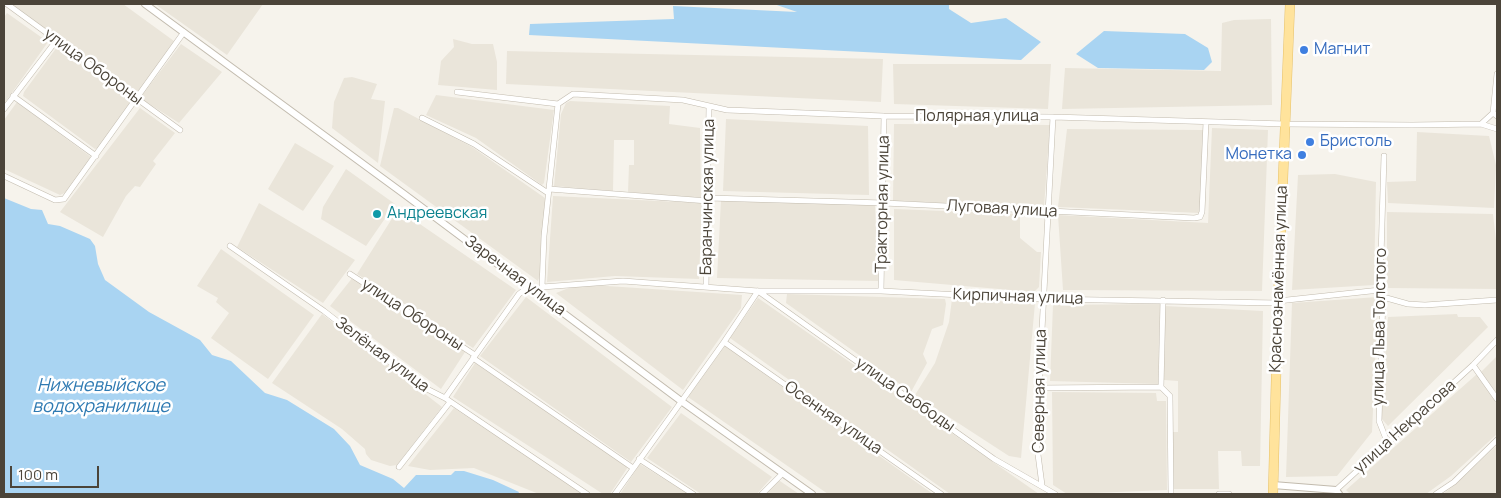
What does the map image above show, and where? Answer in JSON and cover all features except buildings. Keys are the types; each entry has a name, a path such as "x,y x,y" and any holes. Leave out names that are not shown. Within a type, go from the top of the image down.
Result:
{"main road":[{"name":"Краснознамённая улица","path":"1273,490 1278,302 1290,4"}],"street":[{"name":"улица Обороны","path":"7,4 136,100 180,130"},
{"name":"Заречная улица","path":"145,4 681,402 812,494"},
{"path":"4,176 55,200 64,199 184,32"},
{"path":"4,109 56,41"},
{"path":"1481,124 1495,114 1497,74"},
{"path":"457,92 558,104 542,287 538,294"},
{"name":"Полярная улица","path":"558,104 573,94 683,100 727,110 884,116 1053,117 1285,124 1481,124 1497,129"},
{"path":"13,96 96,156"},
{"name":"Баранчинская улица","path":"706,287 709,107"},
{"name":"Тракторная улица","path":"881,291 884,116"},
{"name":"Северная улица","path":"1042,485 1037,447 1038,388 1053,117"},
{"name":"Луговая улица","path":"422,118 474,144 549,191 708,199 884,203 1200,217 1202,212 1206,122"},
{"name":"улица Льва Толстого","path":"1384,156 1380,290 1383,297 1379,421 1388,444"},
{"name":"Зелёная улица","path":"230,246 324,311 421,386 445,398 586,494"},
{"name":"улица Обороны","path":"350,274 474,356 633,468"},
{"name":"Кирпичная улица","path":"542,287 623,281 758,291 881,291 1042,299 1278,302 1380,290"},
{"path":"445,398 519,294 528,287"},
{"path":"615,494 724,342 758,291"},
{"name":"улица Свободы","path":"758,291 994,459 1042,485 1051,493"},
{"path":"1383,297 1408,304 1424,305 1497,300"},
{"path":"1161,387 1163,300"},
{"name":"улица Некрасова","path":"1273,490 1337,492 1473,365 1497,340"},
{"name":"Осенняя улица","path":"724,342 941,494"},
{"path":"1473,365 1497,399"},
{"path":"1038,388 1161,387 1170,396 1171,494"},
{"path":"399,467 450,402"},
{"path":"1436,494 1454,482 1497,440"},
{"path":"639,459 693,494"},
{"path":"762,494 782,474"},
{"path":"1219,494 1229,494"}],"shaded area":[{"path":"12,4 123,4 174,41 136,96"},
{"path":"155,4 263,4 227,55"},
{"path":"7,13 48,42 4,104 4,17"},
{"path":"1271,19 1272,105 1062,109 1065,68 1221,71 1222,23 1234,20"},
{"path":"453,39 472,44 493,44 497,62 497,90 438,85 441,61 454,47"},
{"path":"181,44 222,72 179,123 140,98"},
{"path":"57,47 132,101 99,147 95,149 23,96"},
{"path":"507,51 883,59 881,102 506,84"},
{"path":"893,64 1051,64 1048,109 894,104"},
{"path":"352,77 377,84 371,99 385,101 378,163 332,128 334,102 344,78"},
{"path":"436,95 554,110 544,183 542,185 476,138 426,115"},
{"path":"570,101 670,106 669,124 700,128 701,198 628,192 629,165 634,165 634,140 614,140 613,191 554,186 561,114 566,103"},
{"path":"17,102 91,157 67,192 60,195 4,169 4,120"},
{"path":"140,108 175,133 153,161 156,164 140,187 135,186 126,196 103,237 60,212"},
{"path":"394,108 398,108 472,147 545,198 542,269 538,281 380,166"},
{"path":"726,119 868,126 869,195 723,191"},
{"path":"894,124 1050,125 1044,207 893,201"},
{"path":"1212,128 1268,130 1262,291 1063,290 1058,215 1208,223"},
{"path":"1067,129 1203,130 1200,213 1058,207"},
{"path":"1417,132 1489,136 1496,165 1494,208 1388,203 1387,182 1416,181"},
{"path":"295,143 334,166 303,211 268,189"},
{"path":"346,169 395,204 366,246 321,219 323,207"},
{"path":"1335,174 1376,182 1374,285 1292,290 1298,175"},
{"path":"553,196 702,203 699,279 615,276 547,282"},
{"path":"721,200 875,205 878,281 717,278"},
{"path":"259,203 355,260 323,303 237,247"},
{"path":"398,209 516,290 473,348 357,274"},
{"path":"894,209 1020,214 1020,238 1037,252 1041,252 1039,287 1034,292 894,280"},
{"path":"1387,212 1493,214 1497,249 1497,289 1387,288"},
{"path":"221,249 314,315 268,379 211,338 229,313 216,302 218,298 197,286"},
{"path":"353,277 465,352 441,389 330,306"},
{"path":"592,285 742,295 741,308 683,390 556,293 574,286"},
{"path":"787,294 945,299 946,304 943,325 932,329 923,354 927,363 911,392 786,303"},
{"path":"526,297 672,407 631,462 480,356"},
{"path":"1378,297 1372,432 1337,476 1286,477 1292,303"},
{"path":"758,298 1039,494 950,494 730,338"},
{"path":"952,299 1035,303 1021,458 1009,456 915,395 935,363 949,322"},
{"path":"1160,304 1158,384 1050,381 1053,305"},
{"path":"1165,306 1263,311 1260,466 1242,466 1241,451 1218,451 1219,489 1173,489 1173,432 1178,432 1178,381 1164,380"},
{"path":"322,314 442,407 397,465 390,466 371,460 366,454 365,449 342,429 272,383"},
{"path":"1457,314 1458,317 1480,317 1488,327 1388,426 1381,418 1388,317"},
{"path":"725,346 933,494 828,494 688,397"},
{"path":"1497,356 1497,394 1481,372"},
{"path":"475,363 628,467 610,494 603,494 453,397"},
{"path":"1477,374 1497,404 1497,434 1451,476 1426,494 1350,494 1346,490"},
{"path":"1052,392 1156,393 1157,401 1166,401 1167,490 1067,494 1053,485"},
{"path":"454,408 583,493 539,494 474,468 430,470 408,466"},
{"path":"681,413 772,477 757,494 701,494 647,458"},
{"path":"1497,445 1497,494 1443,494 1456,484"},
{"path":"640,464 688,494 620,494"},
{"path":"777,479 799,494 765,494"}],"water":[{"path":"774,4 949,4 949,9 971,23 1006,18 1041,42 1021,60 529,35 530,24 674,19 673,6 797,12"},
{"path":"1104,31 1185,34 1208,48 1212,62 1204,70 1098,68 1076,54"},
{"name":"Нижневыйское водохранилище","path":"4,198 31,209 42,210 48,224 60,226 90,239 95,246 98,264 105,280 149,312 200,340 212,355 231,361 265,393 287,400 334,429 350,446 360,465 393,479 404,488 416,475 451,475 455,471 464,471 493,480 519,492 518,494 4,494"}],"place":[{"name":"Магнит","path":"1304,50"},
{"name":"Бристоль","path":"1310,142"},
{"name":"Монетка","path":"1302,155"},
{"name":"Андреевская","path":"377,214"}]}
